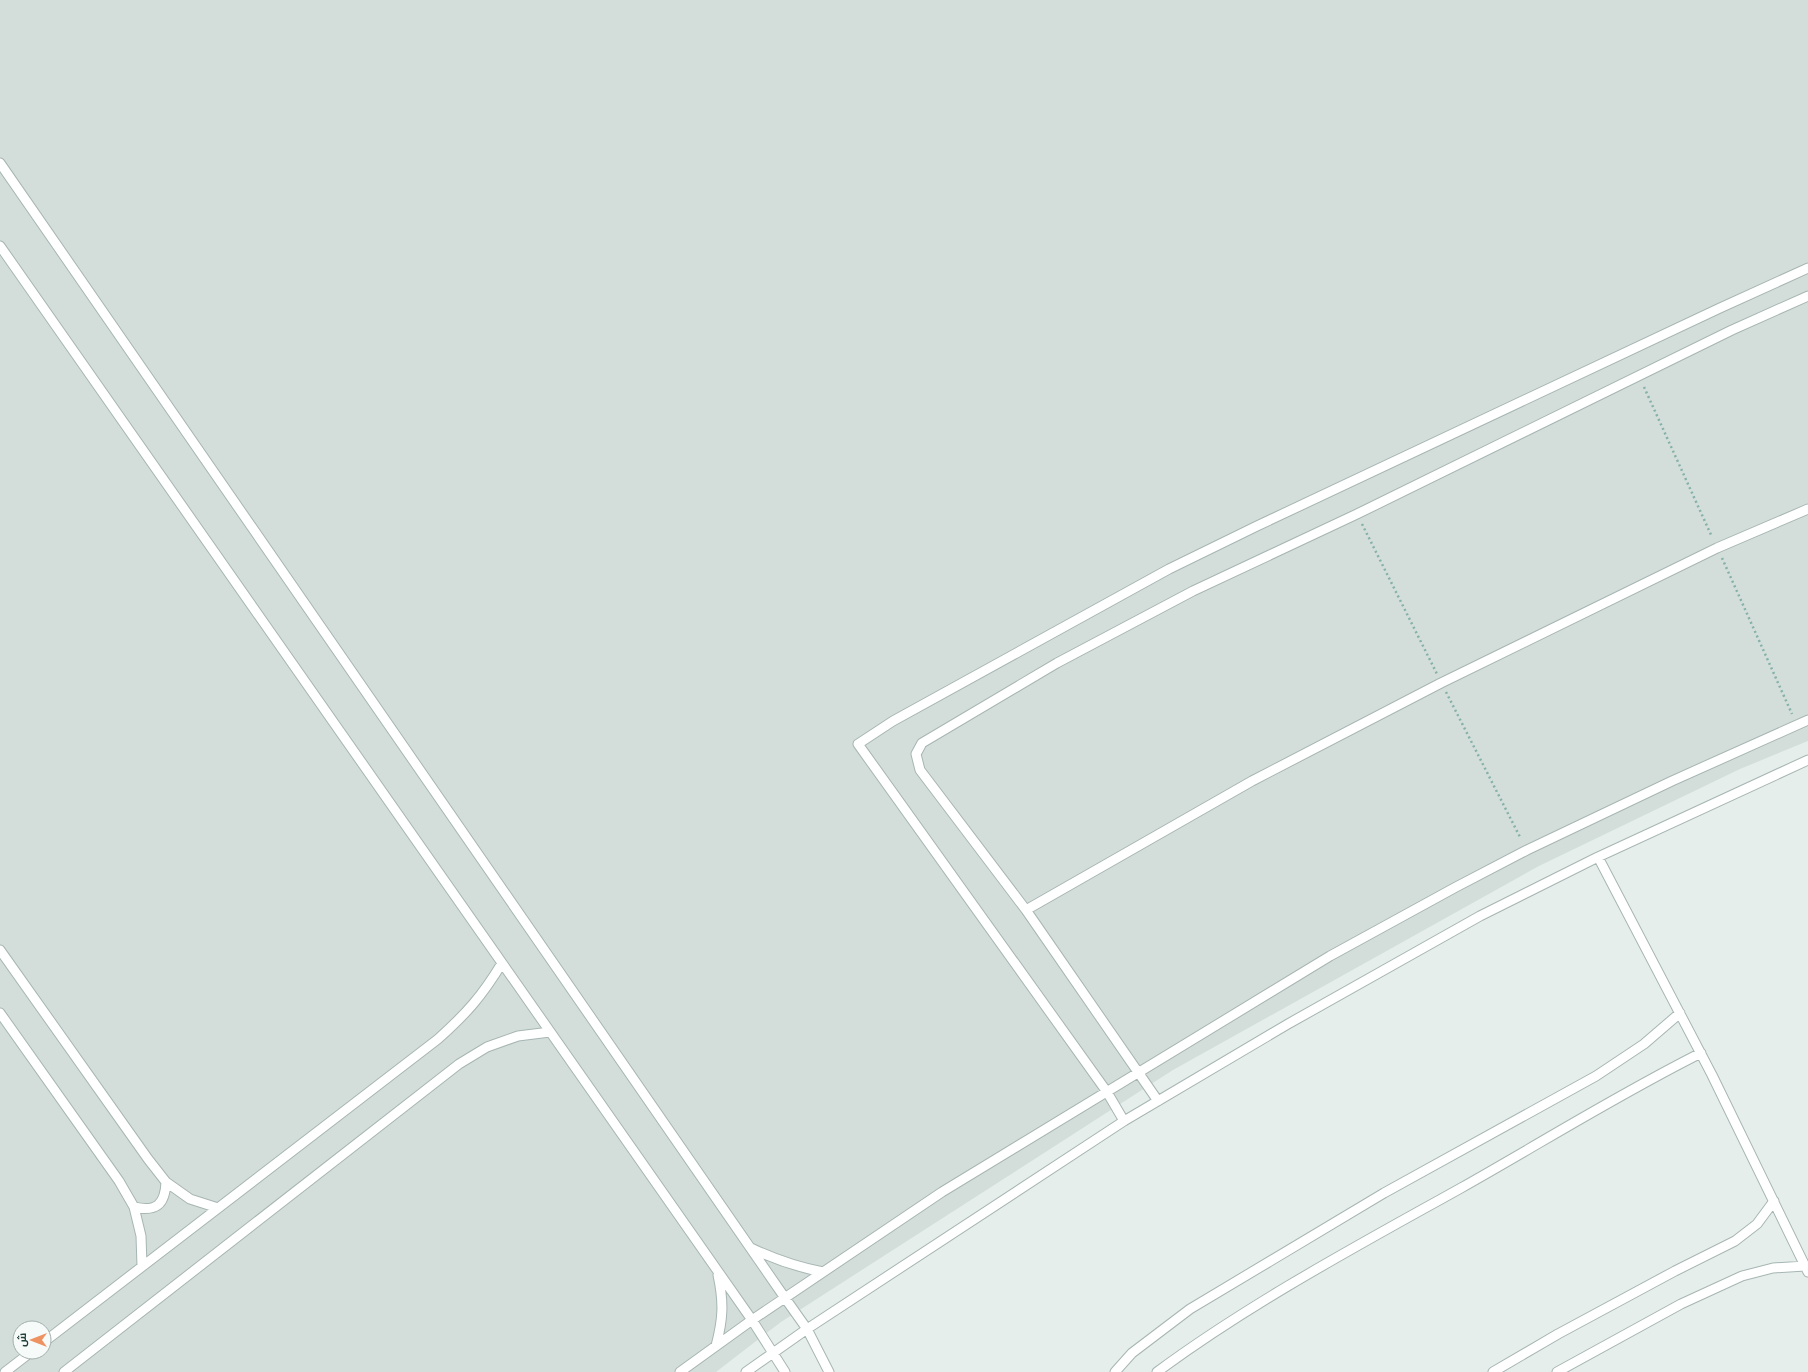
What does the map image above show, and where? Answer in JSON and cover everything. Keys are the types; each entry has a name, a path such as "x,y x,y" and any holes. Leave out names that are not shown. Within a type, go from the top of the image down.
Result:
{"lane":[{"path":"0,163 786,1298 806,1329 829,1372"},
{"path":"0,246 752,1320 785,1372"},
{"path":"1124,1121 1107,1092 858,744 893,720 1169,569 1720,308 1808,268"},
{"path":"1158,1101 1026,910 920,770 916,754 922,743 1057,663 1193,591 1357,514 1732,330 1808,296"},
{"path":"1026,910 1252,781 1441,683 1717,548 1808,509"},
{"path":"680,1372 752,1320 942,1192 1330,956 1527,850 1672,781 1808,720"},
{"path":"746,1372 806,1329 1124,1121 1288,1024 1473,920 1598,857 1808,760"},
{"path":"1556,1372 1681,1304 1742,1276 1773,1268 1807,1269 1701,1053 1598,857"},
{"path":"0,950 148,1160 166,1182 190,1199 218,1208"},
{"path":"52,1336 448,1030 463,1017 484,991 502,963"},
{"path":"0,1013 119,1181 134,1207 141,1236 142,1266"},
{"path":"1114,1372 1132,1353 1190,1309 1384,1193 1596,1076 1644,1044 1680,1013"},
{"path":"64,1372 459,1064 487,1047 518,1036 550,1032"},
{"path":"1157,1372 1200,1340 1354,1247 1461,1188 1637,1086 1701,1053"},
{"path":"134,1207 146,1210 158,1205 166,1195 166,1182"},
{"path":"1493,1372 1572,1326 1735,1241 1757,1224 1774,1200"},
{"path":"751,1248 774,1259 798,1267 823,1272"},
{"path":"716,1346 722,1322 722,1296 718,1272"},
{"path":"5,1372 20,1360"}],"shaded area":[{"path":"0,0 1808,0 1808,741 1740,769 1539,866 1173,1070 781,1322 716,1372 0,1372"}]}
